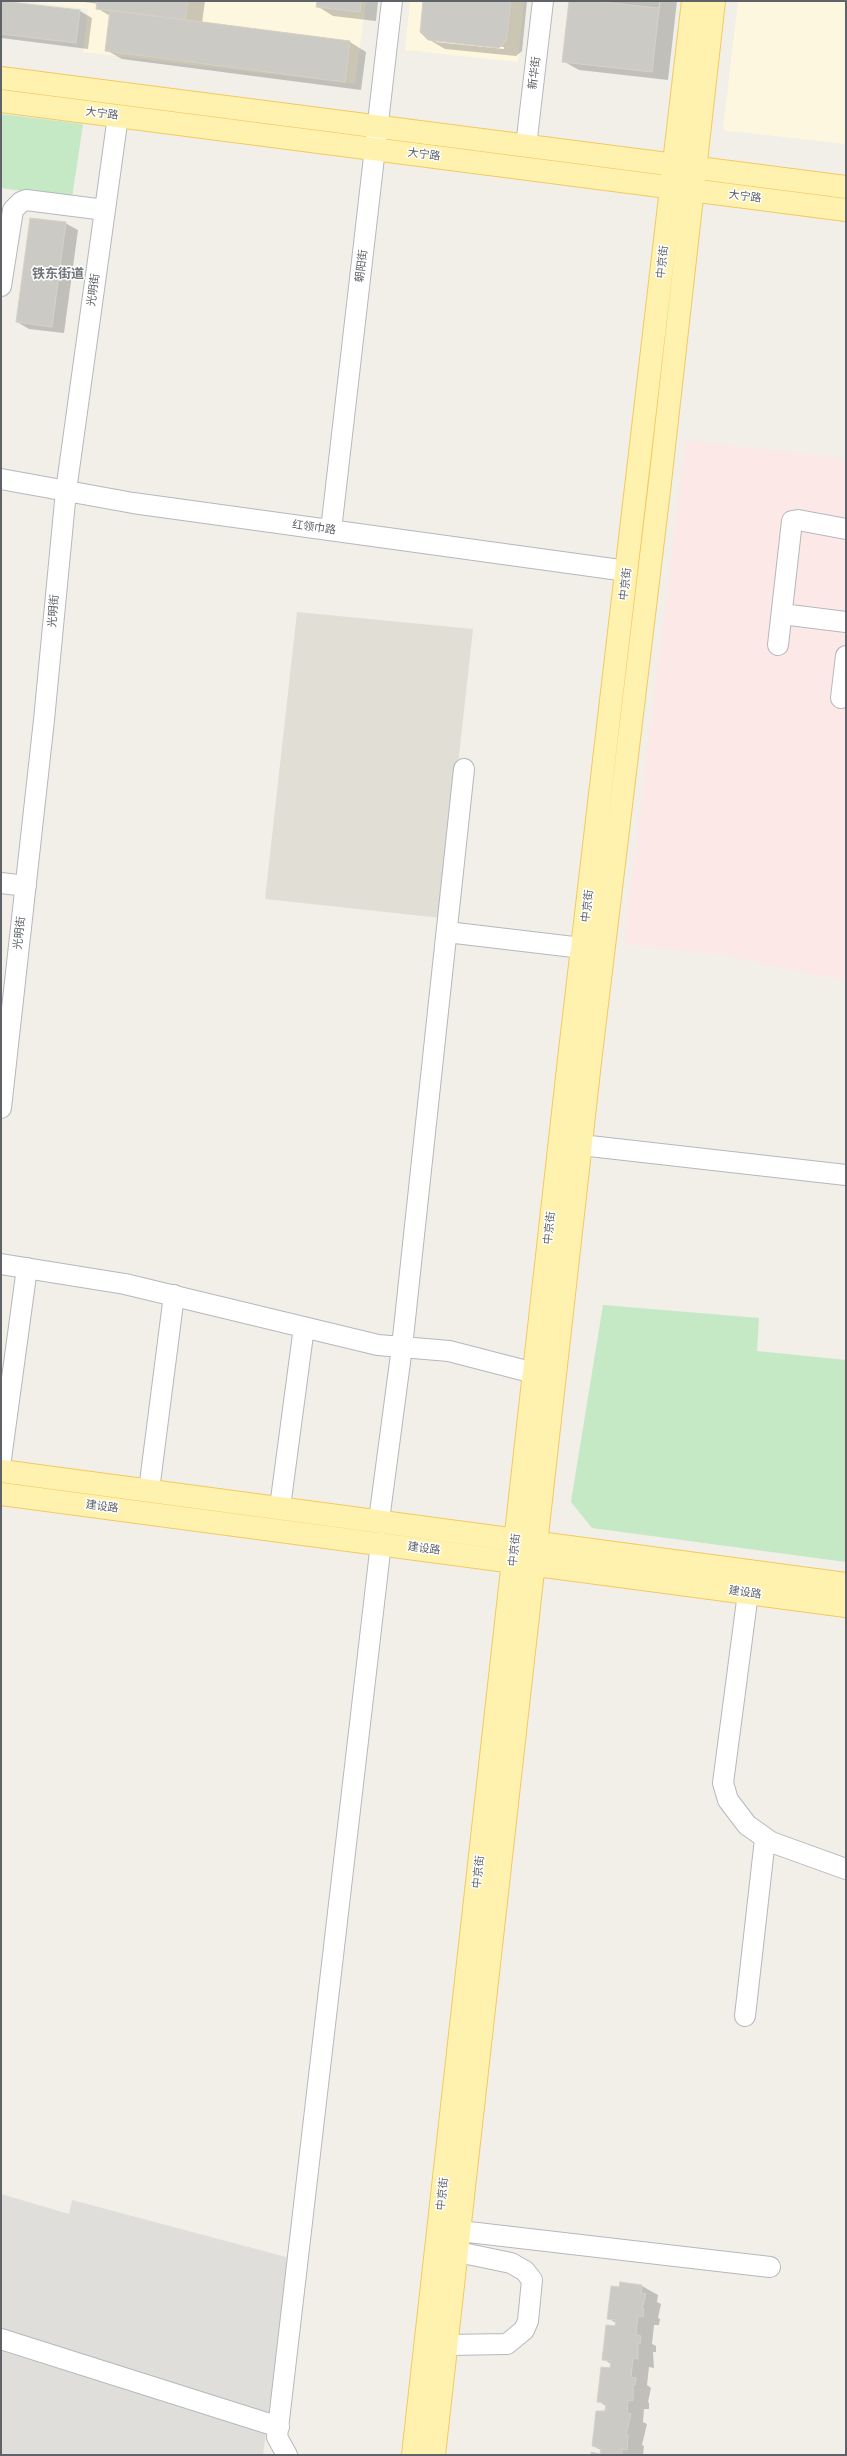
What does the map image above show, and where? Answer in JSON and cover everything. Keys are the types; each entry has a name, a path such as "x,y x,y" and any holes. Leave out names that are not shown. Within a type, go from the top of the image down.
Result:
{"main road":[{"name":"中京街","path":"685,166 693,1"},
{"name":"中京街","path":"434,2455 535,1564 527,1540 534,1373 582,948 628,571 685,166 714,1"},
{"name":"大宁路","path":"1,78 846,187"},
{"name":"大宁路","path":"1,101 846,210"},
{"name":"中京街","path":"413,2455 514,1561 527,1540 581,1145 682,189"},
{"name":"建设路","path":"1,1471 379,1520 846,1584"},
{"name":"建设路","path":"1,1494 381,1543 846,1606"}],"street":[{"name":"朝阳街","path":"331,530 392,1"},
{"name":"新华街","path":"526,146 543,1"},
{"name":"光明街","path":"1,1108 26,886 66,491 118,116"},
{"path":"1,286 13,210 22,202 26,200 104,210"},
{"name":"红领巾路","path":"1,479 133,503 628,571"},
{"path":"778,645 792,521 798,520 846,529"},
{"path":"782,614 846,622"},
{"path":"841,698 846,656"},
{"path":"379,1520 402,1347 464,769"},
{"path":"1,883 26,886"},
{"path":"447,932 582,948"},
{"path":"581,1145 846,1175"},
{"path":"1,1264 125,1284 378,1345 449,1351 534,1373"},
{"path":"1,1459 27,1268"},
{"path":"149,1490 174,1295"},
{"path":"280,1507 304,1327"},
{"path":"287,2455 277,2437 381,1543"},
{"path":"748,1593 723,1783 728,1800 747,1825 765,1839 846,1869"},
{"path":"745,2016 765,1839"},
{"path":"459,2242 770,2267"},
{"path":"447,2345 507,2344 524,2330 528,2321 532,2280 525,2271 511,2263 459,2242"},
{"path":"1,2339 279,2427"}],"shaded area":[{"path":"25,1 366,1 355,84 83,52 88,9"},
{"path":"410,1 524,1 518,62 405,50"},
{"path":"738,1 846,1 846,144 723,130"},
{"path":"685,440 846,459 846,981 724,955 624,944"},
{"path":"297,612 473,629 441,918 265,899"},
{"path":"1,2194 69,2214 72,2200 290,2258 263,2455 1,2455"}],"green space":[{"path":"1,114 83,124 72,198 1,188"},
{"path":"603,1305 759,1318 757,1351 846,1360 846,1562 592,1528 571,1502"}],"building":[{"path":"1,1 80,10 76,43 1,34"},
{"path":"97,1 188,1 185,20 96,9"},
{"path":"317,1 361,1 360,12 316,7"},
{"path":"423,1 511,1 506,41 499,48 428,40 420,32"},
{"path":"569,1 660,1 652,72 562,62"},
{"path":"592,1 660,1 659,8"},
{"path":"110,10 350,41 345,82 105,51"},
{"path":"30,218 66,222 52,327 16,322"},
{"path":"620,2282 642,2285 641,2293 646,2294 642,2309 644,2309 643,2317 638,2316 636,2335 641,2336 640,2344 638,2343 638,2359 633,2358 631,2377 636,2378 635,2385 633,2385 633,2401 628,2400 627,2413 631,2414 626,2435 628,2435 627,2450 622,2449 622,2455 591,2455 591,2452 600,2454 601,2448 592,2446 596,2411 605,2411 606,2403 597,2402 601,2367 610,2368 611,2361 602,2360 606,2325 615,2326 616,2320 607,2319 611,2286 619,2287"}],"district":[{"name":"铁东街道","path":"58,275"}]}
